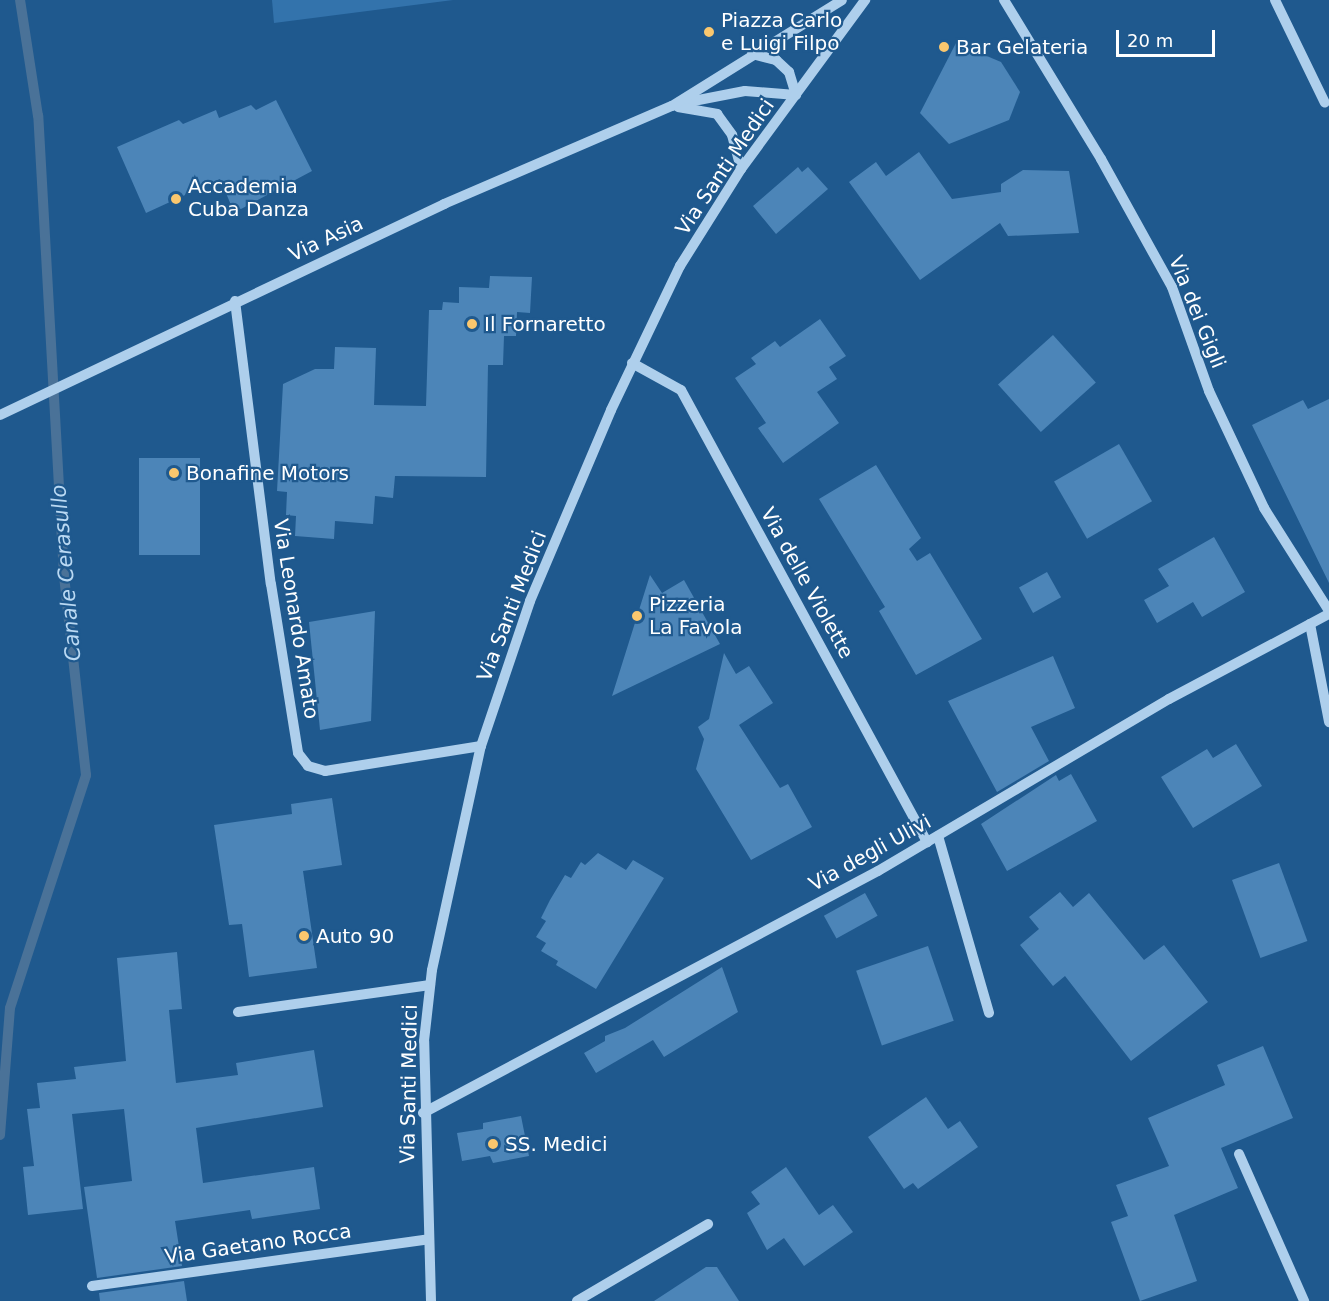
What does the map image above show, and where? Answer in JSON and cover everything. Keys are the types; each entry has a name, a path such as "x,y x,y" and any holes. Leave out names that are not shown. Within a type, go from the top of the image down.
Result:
{"street":[{"name":"Via Asia","path":"0,416 235,301 444,204 672,106 842,0"},
{"name":"Via Santi Medici","path":"431,1301 423,1113 424,1041 430,985 481,746 530,601 632,363 680,266 741,169 865,0"},
{"name":"Via dei Gigli","path":"1004,0 1101,159 1172,287 1209,391 1264,508 1329,613"},
{"path":"1275,0 1325,103"},
{"path":"752,54 776,60 789,72 796,95"},
{"name":"Via Asia","path":"672,106 745,92 796,95"},
{"path":"672,106 717,114 732,135 741,169"},
{"name":"Via Leonardo Amato","path":"235,301 271,584 298,753 308,766 325,771 481,746"},
{"name":"Via delle Violette","path":"632,363 681,390 927,842"},
{"name":"Via degli Ulivi","path":"423,1113 938,836 1169,699 1329,613"},
{"path":"1310,624 1329,722"},
{"path":"938,836 989,1012"},
{"path":"238,1012 430,985"},
{"path":"1239,1154 1304,1301"},
{"path":"577,1301 708,1224"},
{"name":"Via Gaetano Rocca","path":"92,1286 429,1239"}],"shaded area":[{"path":"272,0 453,0 274,23"}],"building":[{"path":"956,43 1001,62 1020,92 1009,120 949,144 920,113"},
{"path":"276,100 312,171 241,209 231,205 220,179 146,213 117,147 179,120 183,124 216,110 219,118 251,105 256,110"},
{"path":"919,152 952,199 1001,192 1001,184 1023,170 1069,171 1079,233 1008,236 1000,223 920,280 849,182 876,162 886,176"},
{"path":"798,167 802,172 808,167 828,189 776,234 753,206"},
{"path":"490,276 532,277 530,313 517,312 516,336 504,336 503,365 488,365 486,477 395,476 393,498 375,496 373,524 335,521 334,539 295,536 296,516 286,515 287,492 277,491 283,384 315,369 334,369 335,347 376,348 374,405 426,406 429,310 442,310 443,302 459,303 459,287 489,288"},
{"path":"820,319 846,356 829,367 837,379 817,392 839,423 783,463 758,428 766,423 735,378 756,364 751,358 775,341 780,347"},
{"path":"1053,335 1096,383 1041,432 998,385"},
{"path":"1329,399 1329,583 1252,425 1303,400 1308,409"},
{"path":"1119,444 1152,501 1087,539 1054,482"},
{"path":"139,458 200,458 200,555 139,555"},
{"path":"876,465 921,538 909,549 917,561 930,553 982,639 916,675 879,611 885,607 819,499"},
{"path":"1214,537 1245,592 1202,617 1193,602 1157,623 1144,600 1169,586 1158,569"},
{"path":"1047,572 1061,597 1033,613 1019,588"},
{"path":"650,575 662,593 684,580 720,644 612,696"},
{"path":"375,611 371,721 320,730 309,622"},
{"path":"724,653 736,674 749,666 773,703 739,725 780,788 788,784 812,827 751,860 696,769 704,739 698,727 709,719"},
{"path":"1053,656 1075,708 1031,727 1049,761 997,792 948,701"},
{"path":"1236,744 1262,786 1193,828 1161,777 1207,749 1213,758"},
{"path":"1071,774 1097,821 1007,871 981,824 1056,775 1059,781"},
{"path":"332,798 342,865 303,871 317,968 249,977 242,924 229,925 214,825 292,814 291,804"},
{"path":"598,853 626,870 633,860 664,878 596,989 556,965 558,961 541,951 546,943 536,937 546,921 541,918 565,875 571,878 581,862 585,865"},
{"path":"1279,863 1307,941 1260,958 1232,880"},
{"path":"1060,892 1073,907 1089,893 1144,960 1164,945 1208,1002 1131,1061 1065,976 1053,986 1020,945 1039,929 1029,917"},
{"path":"865,893 878,916 836,939 824,916"},
{"path":"928,946 954,1021 882,1045 856,971"},
{"path":"177,952 182,1009 169,1010 176,1083 238,1075 236,1063 314,1050 323,1107 196,1128 203,1183 314,1167 320,1209 252,1219 250,1210 175,1221 182,1266 97,1278 84,1187 132,1181 124,1109 72,1114 83,1209 28,1215 23,1167 34,1166 27,1109 40,1108 37,1083 76,1079 74,1067 126,1061 117,958"},
{"path":"722,967 738,1012 664,1057 653,1040 596,1073 584,1053 605,1041 605,1036 625,1028"},
{"path":"1263,1046 1293,1118 1221,1148 1238,1188 1174,1215 1197,1281 1140,1301 1111,1222 1128,1216 1116,1185 1169,1166 1148,1118 1225,1085 1217,1065"},
{"path":"926,1097 948,1129 960,1121 978,1147 918,1189 913,1183 904,1189 868,1137"},
{"name":"SS. Medici","path":"521,1116 529,1156 493,1163 490,1156 462,1161 457,1133 483,1129 483,1123"},
{"path":"786,1167 819,1215 833,1205 853,1232 804,1266 784,1238 767,1250 747,1213 760,1204 751,1192"},
{"path":"706,1267 717,1267 739,1301 654,1301"},
{"path":"184,1281 187,1301 100,1301 99,1293"}],"waterway":[{"name":"Canale Cerasullo","path":"0,1135 10,1008 86,775 64,576 38,116 20,0"}],"place":[{"name":"Piazza Carlo e Luigi Filpo","path":"709,32"},
{"name":"Bar Gelateria","path":"944,47"},
{"name":"Accademia Cuba Danza","path":"176,199"},
{"name":"Il Fornaretto","path":"472,324"},
{"name":"Bonafine Motors","path":"174,473"},
{"name":"Pizzeria La Favola","path":"637,616"},
{"name":"Auto 90","path":"304,936"},
{"name":"SS. Medici","path":"493,1144"}]}
